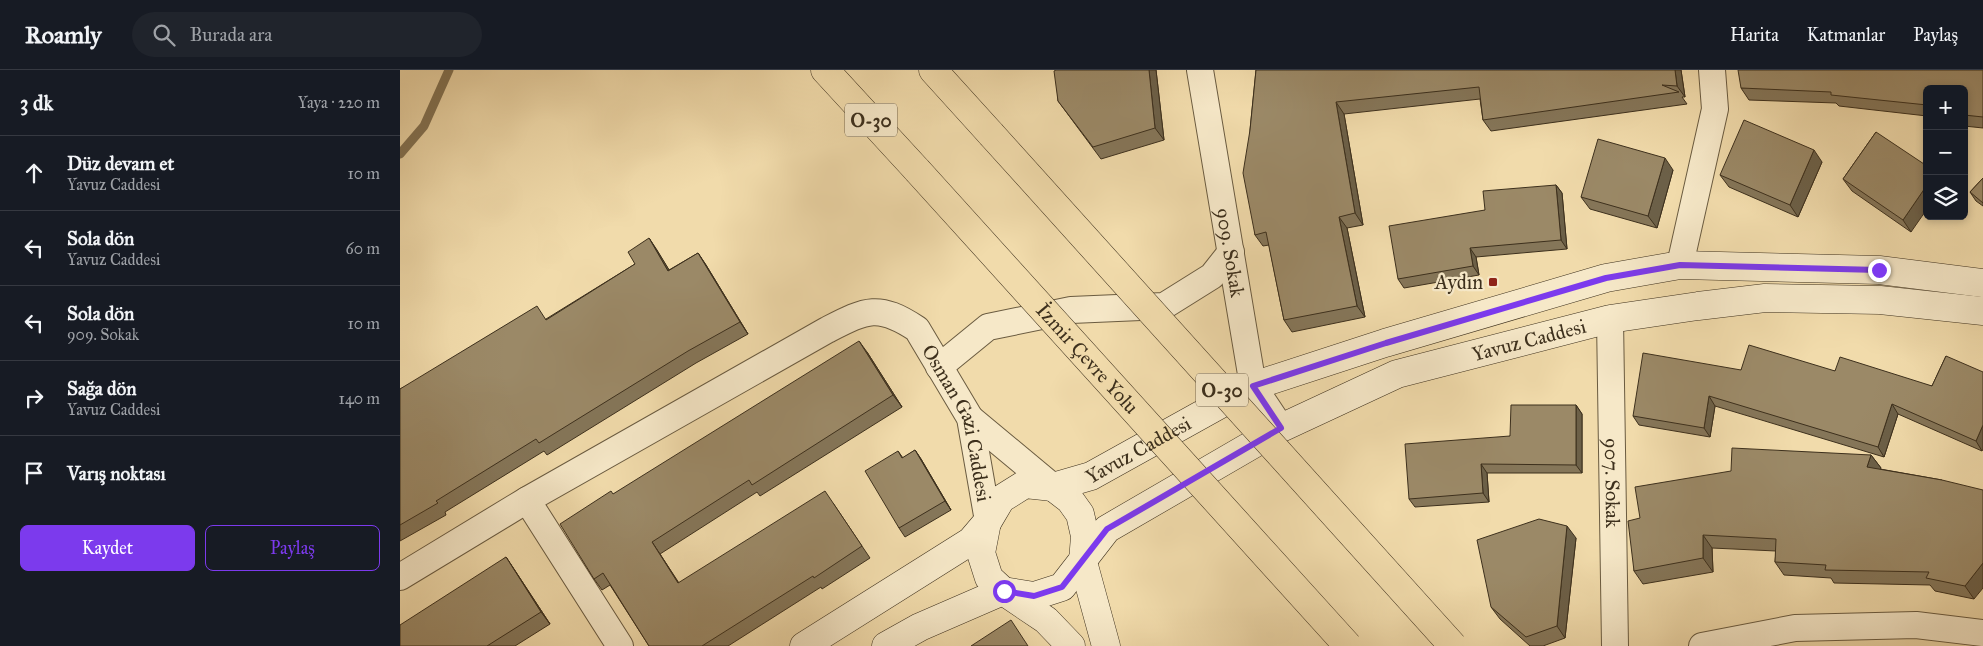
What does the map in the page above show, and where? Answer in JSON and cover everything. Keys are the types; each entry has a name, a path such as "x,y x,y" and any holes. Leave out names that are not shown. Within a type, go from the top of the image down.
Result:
{"highway":[{"name":"İzmir Çevre Yolu","path":"826,70 1348,646"},
{"name":"O-30","path":"933,70 1454,646"}],"main road":[{"name":"Yavuz Caddesi","path":"804,646 971,541 988,520 1001,499 1024,484 1053,487 1091,476 1253,386 1386,343 1606,278 1680,265 1879,270 1983,283"},
{"name":"Yavuz Caddesi","path":"1004,591 1034,596 1062,587 1107,529 1281,428 1397,374 1610,319 1765,298 1880,300 1983,312"},
{"path":"1053,487 1070,500 1080,514 1085,536 1083,562 1106,646"},
{"path":"988,520 981,553 989,578 1004,591 1046,620 1071,646"},
{"path":"886,646 920,627 1004,591"}],"street":[{"name":"909. Sokak","path":"1200,70 1253,386 1281,428"},
{"path":"1680,265 1715,109 1712,70"},
{"path":"939,367 988,327 1071,310 1164,306 1212,276 1231,252"},
{"name":"Osman Gazi Caddesi","path":"527,500 855,315 869,311 884,312 903,320 917,329 970,418 988,520"},
{"name":"907. Sokak","path":"1610,319 1615,646"},
{"path":"970,418 1053,487"},
{"path":"400,577 527,500 620,646"},
{"path":"1702,646 1795,628 1916,625 1983,634"}],"building":[{"path":"1149,70 1155,128 1093,147 1058,101 1054,71"},
{"path":"1256,70 1675,70 1677,86 1662,85 1679,92 1483,120 1479,87 1336,102 1355,213 1339,217 1357,306 1284,320 1266,232 1255,235 1243,173 1250,130"},
{"path":"1738,70 1983,70 1983,117 1968,115 1968,85 1923,85 1923,105 1831,95 1831,92 1741,88"},
{"path":"1744,120 1814,150 1790,205 1720,175"},
{"path":"1876,132 1923,163 1923,191 1903,220 1843,179"},
{"path":"1598,139 1665,158 1648,216 1581,197"},
{"path":"1983,178 1983,203 1970,192"},
{"path":"1556,185 1561,240 1470,248 1473,266 1398,279 1389,226 1485,210 1483,191"},
{"path":"649,238 668,271 698,253 740,322 688,351 539,443 536,439 436,501 438,503 400,525 400,389 537,306 546,320 635,264 628,252"},
{"path":"859,341 893,395 752,485 749,480 652,542 678,583 825,491 862,546 814,578 813,576 702,646 649,646 603,573 594,579 560,524 611,491 613,494"},
{"path":"1749,345 1835,371 1840,357 1932,386 1946,356 1983,372 1983,425 1976,441 1892,404 1878,447 1709,396 1704,428 1633,416 1643,353 1741,370"},
{"path":"1511,405 1576,405 1576,465 1481,464 1483,493 1409,499 1405,444 1510,436"},
{"path":"1732,448 1871,455 1867,467 1942,480 1983,490 1983,563 1965,586 1926,578 1929,572 1825,570 1826,565 1775,562 1776,539 1703,535 1703,558 1634,571 1628,521 1640,518 1635,487 1731,471"},
{"path":"915,450 945,501 899,528 865,471 898,451 902,458"},
{"path":"1539,519 1567,526 1557,626 1526,637 1491,607 1477,540"},
{"path":"506,557 541,612 487,646 400,646 400,625"},
{"path":"1011,620 1028,646 971,646"}],"waterway":[{"path":"400,154 424,126 449,70"}],"place":[{"name":"Aydın","path":"1493,282"}],"route":[{"path":"1004,591 1034,596 1062,587 1107,529 1281,428 1253,386 1386,343 1606,278 1680,265 1879,270"}]}
